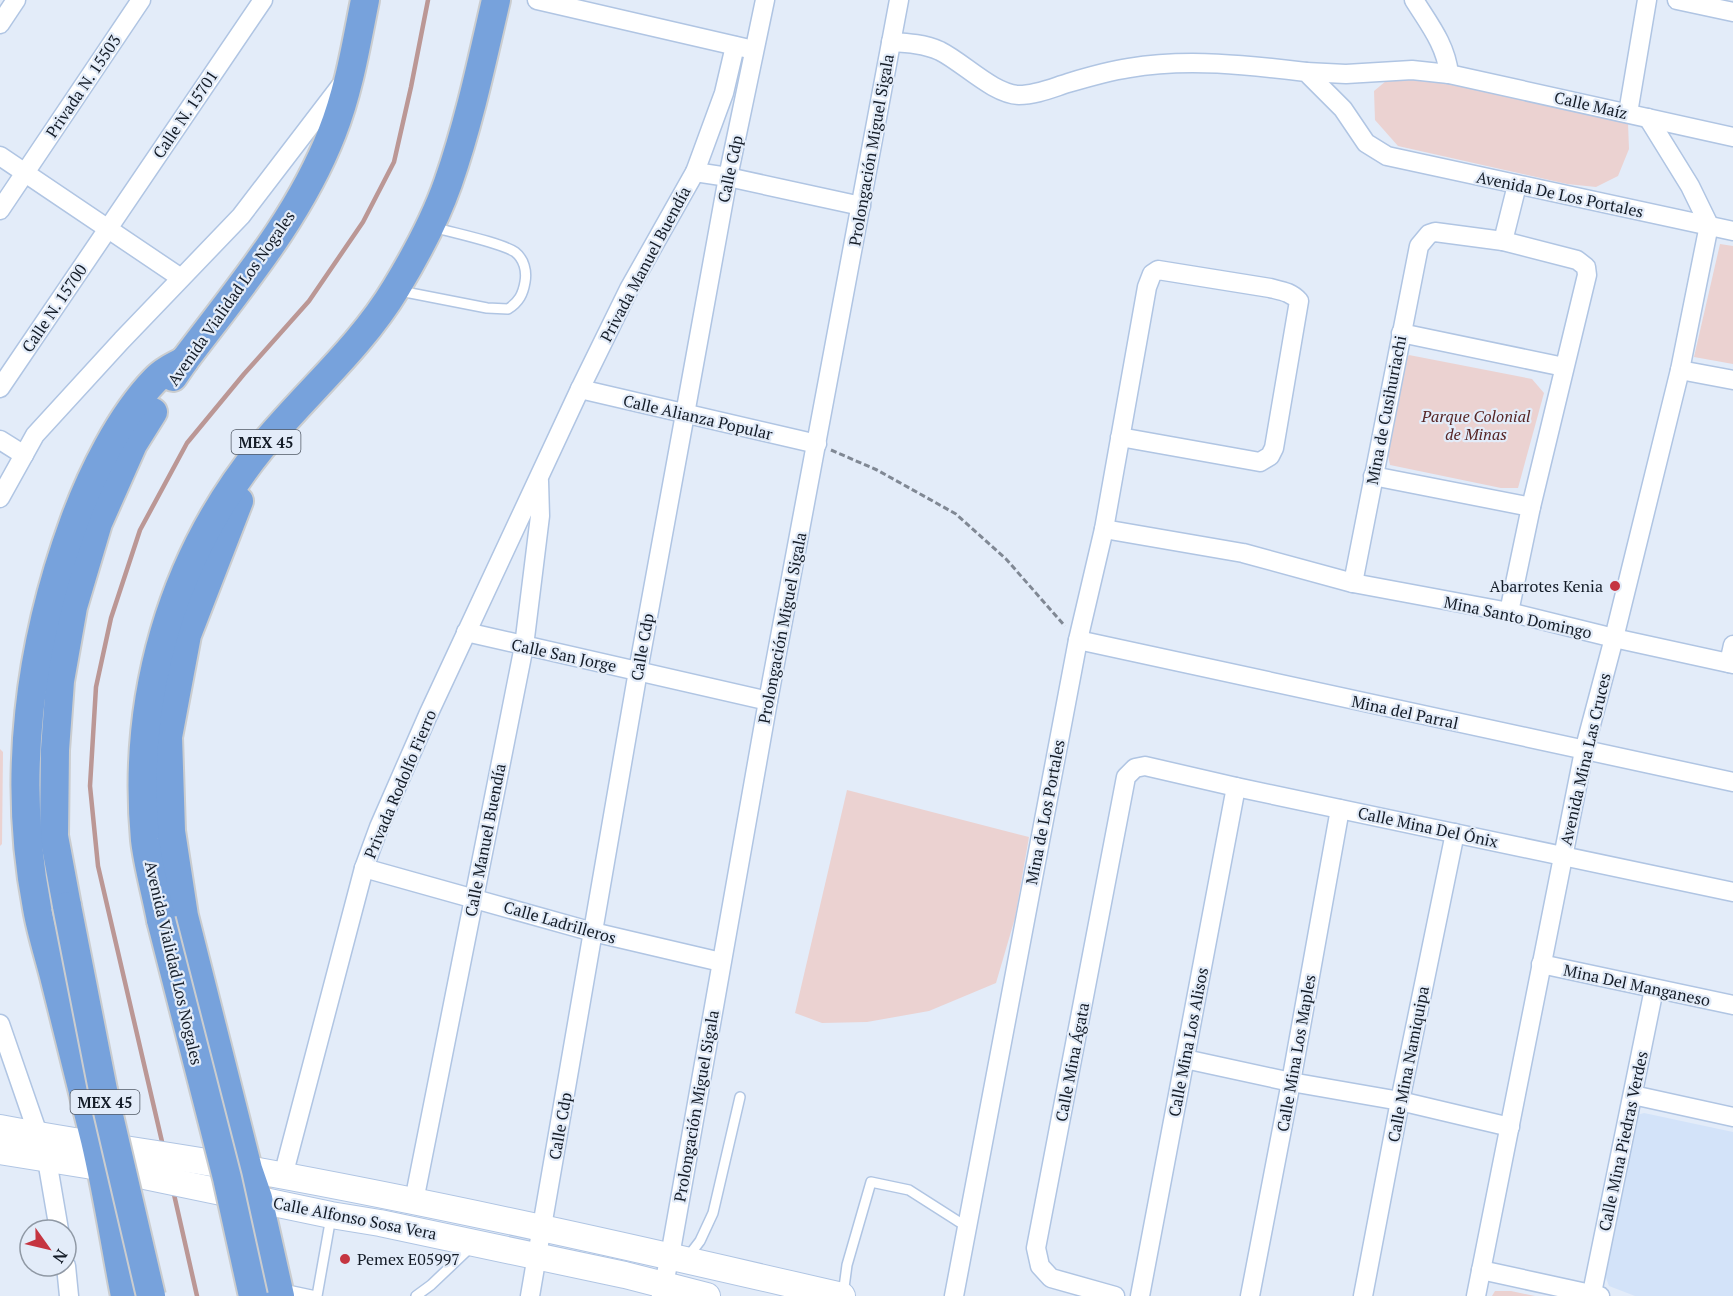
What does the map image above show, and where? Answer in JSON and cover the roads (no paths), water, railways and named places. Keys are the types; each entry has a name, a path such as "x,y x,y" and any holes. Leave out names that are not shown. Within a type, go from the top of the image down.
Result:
{"highway":[{"name":"Avenida Vialidad Los Nogales","path":"151,1296 103,1090 54,836 55,750 60,681 73,607 102,513 133,444 184,361 271,246 306,191 333,132 351,71 365,0"},
{"name":"Avenida Vialidad Los Nogales","path":"270,1293 227,1178 161,920 146,841 142,767 148,702 163,632 196,547 236,480 368,328 395,290 430,226 448,184 470,113 496,0"},
{"path":"125,1296 103,1156 37,908 28,840 26,777 28,717 38,649 53,589 88,485 111,442 156,378 184,361"},
{"path":"260,450 187,635 168,737 171,831 184,916 248,1169 258,1198 270,1293"}],"main road":[{"name":"Calle Alfonso Sosa Vera","path":"0,1128 39,1136 103,1156 258,1198 331,1215 538,1256 662,1290 707,1296"},
{"name":"Calle Alfonso Sosa Vera","path":"0,1151 47,1160 103,1156 248,1169 542,1228 842,1296"},
{"path":"380,1223 385,1197"}],"street":[{"path":"0,24 16,0"},
{"name":"Privada N. 15503","path":"0,210 141,0"},
{"name":"Calle N. 15701","path":"108,228 262,0"},
{"path":"537,0 755,51"},
{"name":"Calle Cdp","path":"530,1296 638,671 728,177 765,0"},
{"name":"Prolongación Miguel Sigala","path":"662,1290 677,1258 721,962 899,0"},
{"path":"1414,0 1441,41 1446,53 1449,74"},
{"path":"1628,113 1647,0"},
{"path":"1677,0 1733,12"},
{"name":"Calle Maíz","path":"891,42 913,44 939,51 981,78 1016,95 1033,94 1127,68 1162,63 1346,74 1412,70 1449,74 1733,137"},
{"name":"Privada Manuel Buendía","path":"539,476 628,289 695,172 724,93 735,46"},
{"name":"Avenida Vialidad Los Nogales","path":"0,498 35,435 241,216 351,71"},
{"name":"Avenida De Los Portales","path":"1306,72 1343,109 1366,143 1387,156 1733,231"},
{"path":"1648,118 1690,186 1709,225"},
{"path":"0,156 181,278"},
{"path":"695,172 861,206"},
{"path":"1509,612 1531,507 1587,274 1586,267 1577,260 1503,241 1517,185"},
{"name":"Avenida Mina Las Cruces","path":"1476,1296 1584,751 1680,369 1709,225"},
{"name":"Calle N. 15700","path":"0,388 108,228"},
{"name":"Mina de Cusihuriachi","path":"1353,583 1419,246 1424,238 1435,232 1503,241"},
{"name":"Mina de Los Portales","path":"954,1296 1078,640 1104,529 1120,437 1147,287 1152,274 1158,270 1285,291 1299,300 1274,448 1266,459 1260,462 1120,437"},
{"path":"1401,333 1564,367"},
{"path":"1680,369 1733,380"},
{"name":"Calle Alianza Popular","path":"580,389 817,444"},
{"path":"0,440 24,455"},
{"name":"Privada Rodolfo Fierro","path":"283,1176 364,868 379,827 466,632 539,476"},
{"name":"Calle Manuel Buendía","path":"414,1201 524,646 540,516 539,476"},
{"path":"1373,476 1531,507"},
{"name":"Mina Santo Domingo","path":"1104,529 1243,553 1353,583 1509,612 1731,664"},
{"name":"Calle San Jorge","path":"466,632 768,701"},
{"name":"Mina del Parral","path":"1078,640 1733,782"},
{"path":"1731,664 1733,645"},
{"name":"Calle Mina Del Ónix","path":"1126,777 1135,768 1145,766 1236,788 1733,892"},
{"name":"Calle Mina Ágata","path":"1115,1296 1051,1278 1040,1266 1036,1248 1126,777"},
{"name":"Calle Mina Los Alisos","path":"1140,1296 1236,788"},
{"name":"Calle Mina Los Maples","path":"1250,1296 1340,809"},
{"name":"Calle Mina Namiquipa","path":"1363,1296 1455,832"},
{"name":"Calle Ladrilleros","path":"364,868 593,932 721,962"},
{"name":"Mina Del Manganeso","path":"1541,964 1733,1005"},
{"name":"Calle Mina Piedras Verdes","path":"1596,1294 1654,989"},
{"path":"0,1024 47,1160 57,1218"},
{"path":"1185,1059 1291,1082 1400,1101 1510,1127"},
{"path":"1634,1095 1733,1117"},
{"path":"1481,1270 1596,1294"},
{"path":"67,1278 69,1296"}],"lane":[{"path":"395,290 487,308 508,309 520,298 527,274 524,264 514,252 430,226"},
{"path":"677,1258 700,1241 713,1213 740,1097"},
{"path":"842,1296 847,1265 870,1182 909,1190 967,1227"},
{"path":"270,1293 317,1296 331,1215"},
{"path":"416,1296 431,1285 476,1242"}],"waterway":[{"path":"163,1146 98,866 90,786 96,687 111,618 140,530 187,443 309,301 363,222 394,162 428,0"},
{"path":"173,1190 197,1296"}],"place":[{"name":"Abarrotes Kenia","path":"1615,586"},
{"name":"Pemex E05997","path":"345,1259"}],"park label":[{"name":"Parque Colonial de Minas","path":"1476,425"}]}
